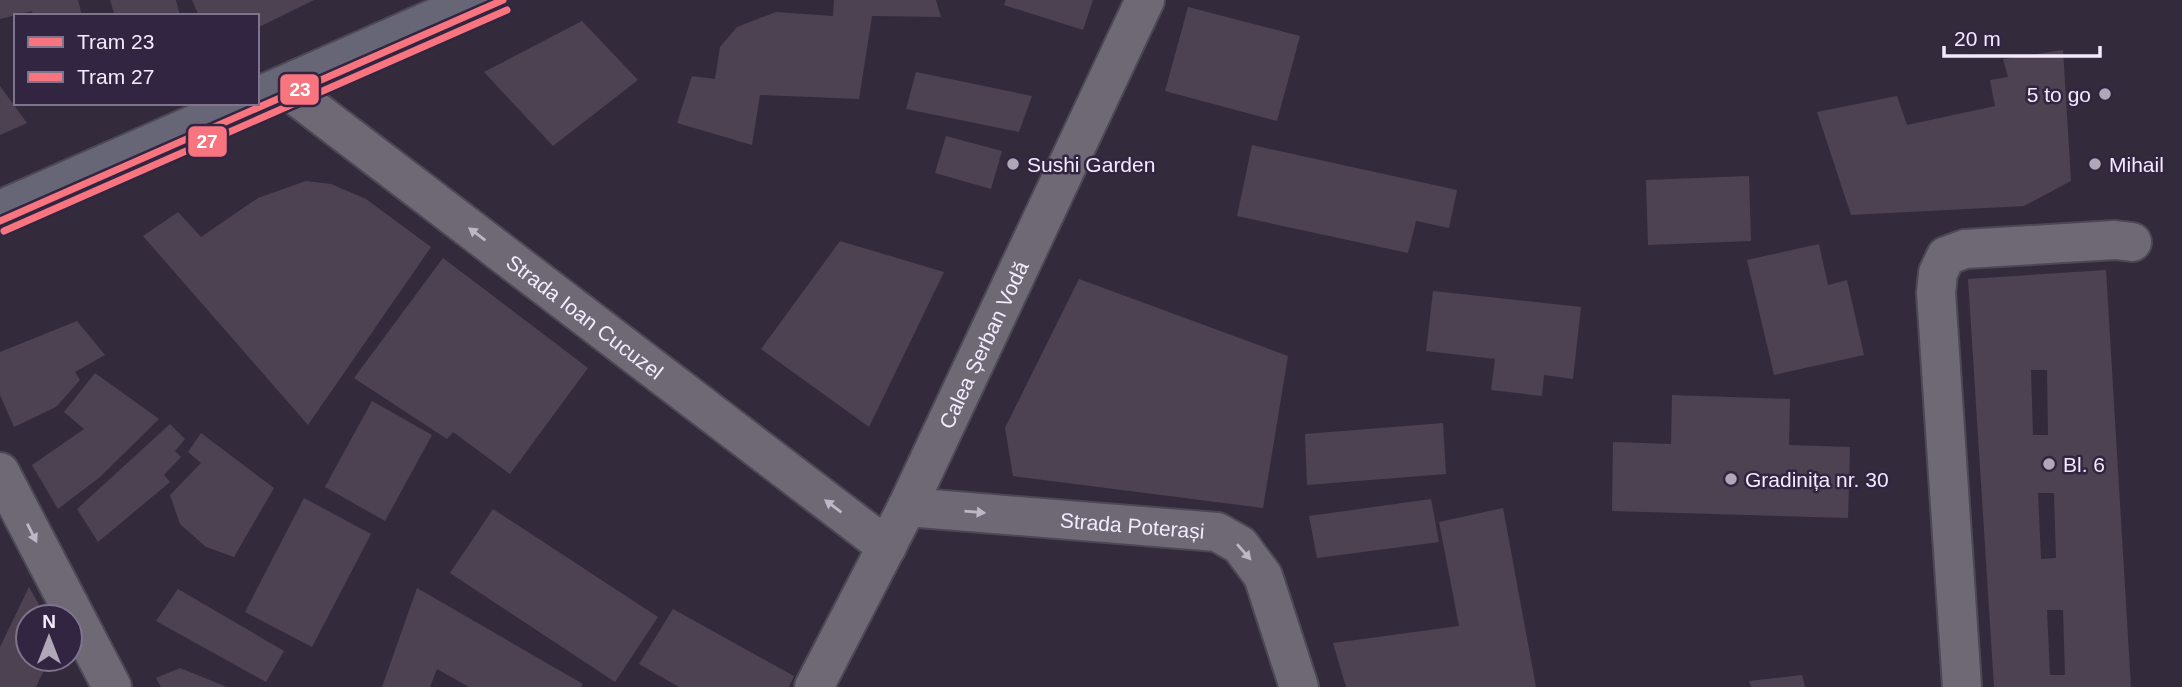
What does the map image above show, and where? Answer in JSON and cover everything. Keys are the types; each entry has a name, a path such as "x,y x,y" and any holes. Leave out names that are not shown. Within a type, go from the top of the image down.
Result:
{"main road":[{"path":"270,91 476,0"},
{"path":"0,210 238,105"}],"street":[{"name":"Calea Șerban Vodă","path":"814,687 907,507 1145,0"},
{"name":"Strada Ioan Cucuzel","path":"270,91 887,547"},
{"path":"1962,687 1936,293 1938,273 1946,256 1965,249 2115,240 2132,242"},
{"path":"0,472 112,687"},
{"name":"Strada Poterași","path":"907,507 1217,532 1240,545 1263,576 1299,687"}],"building":[{"path":"0,0 78,0 82,14 33,14 32,11 0,19"},
{"path":"110,0 176,0 180,14 114,14"},
{"path":"192,0 314,0 259,27 259,14 198,14"},
{"path":"834,0 936,0 941,17 872,16 859,99 760,95 752,145 677,123 692,76 715,79 720,47 737,27 776,12 833,16"},
{"path":"1006,0 1093,0 1083,30 1004,5"},
{"path":"1188,7 1300,36 1277,121 1165,91"},
{"path":"582,21 638,80 553,146 484,72"},
{"path":"2063,50 2071,181 2024,206 1851,215 1817,112 1897,96 1907,125 1995,106 1990,80 2008,77 2003,59"},
{"path":"916,72 1032,96 1019,132 906,109"},
{"path":"0,86 27,123 0,135"},
{"path":"946,136 1002,151 991,189 935,173"},
{"path":"1252,145 1457,190 1449,228 1416,221 1408,253 1237,216"},
{"path":"1749,176 1751,241 1648,245 1646,180"},
{"path":"306,181 331,184 366,199 431,247 308,425 143,236 178,212 201,237 258,198"},
{"path":"840,241 944,272 869,427 761,349"},
{"path":"1819,244 1828,285 1847,280 1864,355 1774,375 1747,260"},
{"path":"443,258 588,368 510,474 453,432 447,439 354,378"},
{"name":"Bl. 6","path":"2106,270 2131,687 1994,687 1968,279","holes":["2031,370 2047,370 2048,435 2033,435","2038,493 2054,493 2056,558 2041,559","2047,610 2063,610 2065,675 2050,675"]},
{"path":"1079,279 1288,356 1263,508 1013,476 1005,428"},
{"path":"1433,291 1581,307 1573,379 1544,375 1542,396 1491,390 1495,359 1426,351"},
{"path":"77,321 105,355 75,372 80,380 56,407 14,427 0,395 0,352"},
{"path":"95,373 159,419 100,477 58,509 32,465 84,429 64,412"},
{"name":"Gradinița nr. 30","path":"1672,395 1790,399 1789,445 1850,447 1848,518 1612,511 1613,442 1671,444"},
{"path":"372,401 432,435 385,521 325,487"},
{"path":"1443,423 1446,474 1307,485 1305,434"},
{"path":"170,424 185,439 175,451 181,457 164,475 170,482 98,542 77,509"},
{"path":"201,433 274,488 234,557 206,547 180,524 170,495 201,463 188,452"},
{"path":"304,498 371,534 312,647 245,612"},
{"path":"1431,499 1439,542 1317,558 1309,516"},
{"path":"1503,508 1536,687 1346,687 1333,643 1459,626 1439,522"},
{"path":"493,509 658,617 615,682 450,573"},
{"path":"29,587 38,603 21,603"},
{"path":"417,588 583,684 581,687 469,687 437,669 430,687 382,687"},
{"path":"178,589 284,651 266,682 156,621"},
{"path":"673,609 794,676 789,687 679,687 639,664"},
{"path":"14,618 14,673 42,673 36,687 0,687 0,647"},
{"path":"180,668 227,687 161,687 156,678"},
{"path":"1802,675 1805,687 1751,687 1749,681"}],"tram line":[{"name":"23","path":"0,221 503,0"},
{"name":"27","path":"4,231 507,10"}],"place":[{"name":"5 to go","path":"2105,94"},
{"name":"Sushi Garden","path":"1013,164"},
{"name":"Mihail","path":"2095,164"},
{"name":"Bl. 6","path":"2049,464"},
{"name":"Gradinița nr. 30","path":"1731,479"}]}
